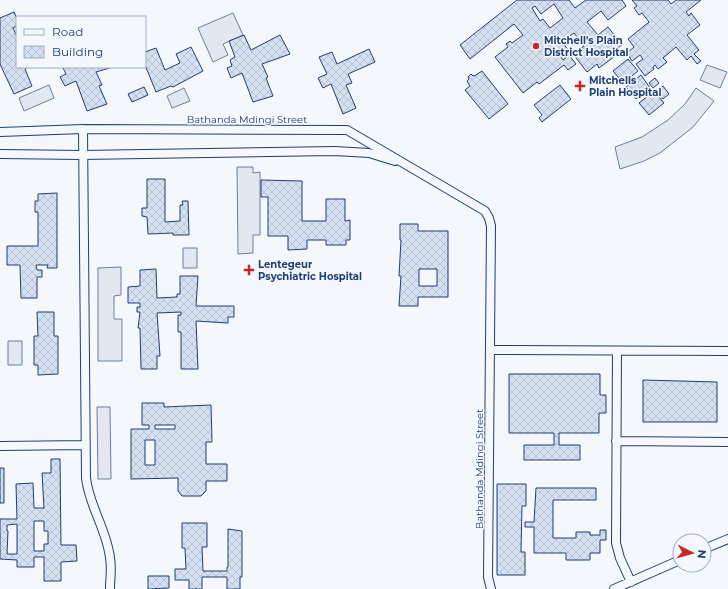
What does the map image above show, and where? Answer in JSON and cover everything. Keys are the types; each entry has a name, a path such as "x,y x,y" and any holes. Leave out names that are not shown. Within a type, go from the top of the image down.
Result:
{"street":[{"name":"Bathanda Mdingi Street","path":"0,132 83,129 347,130 482,208 490,218 488,577 491,589"},
{"path":"83,129 84,445 88,492 111,559 110,589"},
{"name":"Bathanda Mdingi Street","path":"0,154 82,155 335,151 369,153 402,163"},
{"path":"490,350 728,352"},
{"path":"617,351 616,543 620,558 631,582"},
{"path":"616,441 728,442"},
{"path":"0,446 84,445"},
{"path":"712,546 728,539"},
{"path":"614,589 672,564"}],"shaded area":[{"path":"233,13 243,35 223,44 228,55 213,62 198,28"},
{"path":"707,65 727,72 720,88 700,80"},
{"path":"49,85 54,98 24,111 19,98"},
{"path":"184,88 190,101 172,108 167,96"},
{"path":"696,88 714,101 693,127 660,153 644,161 620,169 615,147 642,137 668,120 685,104"},
{"path":"237,167 253,167 253,173 260,172 260,235 253,235 253,253 238,254"},
{"path":"183,248 197,248 197,268 183,268"},
{"path":"121,267 121,295 114,296 114,319 122,319 122,361 98,361 98,268"},
{"path":"8,341 22,341 22,365 8,365"},
{"path":"97,407 110,407 111,479 98,479"}],"building":[{"name":"Mitchell's Plain District Hospital","path":"517,0 569,0 575,8 586,0 622,0 626,6 608,20 601,11 587,22 598,35 608,27 622,45 612,52 615,56 599,68 597,64 587,72 573,54 584,46 574,33 562,42 569,51 561,57 563,60 569,55 576,64 568,70 564,65 539,84 537,82 523,93 495,57 508,47 506,44 510,41 512,43 523,35 514,24 470,59 460,45","holes":["554,4 563,18 550,28 543,19 540,21 532,8 535,6 541,14"]},
{"name":"Mitchell's Plain District Hospital","path":"632,0 668,0 671,4 676,0 701,0 686,12 689,16 691,13 700,25 687,35 699,50 694,54 701,61 697,64 691,56 687,60 676,47 663,58 667,62 658,69 655,65 653,67 654,69 645,76 636,64 643,59 640,55 632,61 627,53 634,47 628,39 649,22 642,13 639,15 634,8 637,6"},
{"path":"14,12 16,17 16,26 13,28 16,35 16,68 26,68 25,69 32,86 14,94 0,64 0,18"},
{"path":"244,35 251,50 280,35 290,54 262,64 268,77 266,78 273,96 253,102 242,73 231,78 227,68 232,66 230,60 235,57 229,41"},
{"path":"191,47 203,71 173,87 171,86 156,92 146,67 146,52 156,48 165,70 180,63 176,54"},
{"path":"369,49 375,62 348,74 352,83 346,85 356,108 343,114 331,84 323,88 318,78 327,74 319,57 332,52 337,64"},
{"path":"628,59 638,71 623,83 613,71"},
{"path":"63,68 110,68 96,72 102,85 99,86 107,104 87,111 76,81 65,86 60,77 66,74"},
{"path":"482,71 508,104 489,119 465,90 470,86 467,81 469,79 468,77 471,74 473,76"},
{"path":"641,75 650,88 636,99 626,87"},
{"path":"655,78 659,83 653,88 649,83"},
{"path":"560,85 571,99 542,122 539,118 542,115 534,105"},
{"path":"663,86 669,94 663,99 656,91"},
{"path":"144,87 148,95 132,102 128,94"},
{"path":"654,91 664,103 649,115 639,103"},
{"path":"147,179 165,179 165,222 180,221 180,205 183,205 182,201 188,201 189,235 173,235 173,233 148,234 147,217 142,216 142,208 147,208"},
{"path":"261,180 302,181 302,221 326,221 326,199 345,199 345,221 350,220 350,240 346,240 346,245 326,245 326,240 307,240 307,249 288,250 288,236 268,236 268,197 261,197"},
{"path":"57,193 57,268 47,268 48,265 36,265 37,270 42,270 42,277 37,277 37,298 21,298 20,265 7,265 7,246 38,246 38,212 35,212 35,201 38,201 38,194"},
{"path":"400,224 418,224 418,231 448,231 448,297 418,297 418,306 399,306 401,276 399,276","holes":["419,269 437,269 437,286 419,286"]},
{"path":"156,269 157,298 177,297 177,294 180,294 180,276 198,276 196,306 234,306 234,317 228,317 228,323 196,321 198,369 181,369 181,332 178,332 178,315 181,315 181,312 157,313 160,356 157,356 157,369 141,369 140,328 138,328 140,312 137,312 137,307 140,307 140,303 128,303 128,287 140,286 140,270"},
{"path":"37,312 54,312 54,336 58,336 58,374 38,375 38,365 34,365 34,336 38,336"},
{"path":"509,374 600,374 600,395 606,395 606,413 599,413 599,433 559,433 559,445 580,445 580,460 524,460 524,445 554,445 554,433 509,433"},
{"path":"643,380 717,382 717,422 643,422"},
{"path":"142,403 164,403 164,407 211,405 212,442 206,442 206,464 227,464 227,481 206,481 206,491 201,496 182,496 178,491 178,478 131,479 131,429 149,429 149,425 142,425","holes":["155,425 175,425 175,429 155,429","145,440 155,440 155,465 145,465"]},
{"path":"51,459 60,459 61,545 76,545 77,561 61,562 61,581 44,581 44,557 34,557 34,567 17,567 17,560 0,559 0,519 17,519 16,484 33,483 34,508 44,508 42,473 51,473","holes":["34,521 44,521 44,531 48,531 48,544 44,544 44,551 34,551","17,524 17,554 7,554 7,525"]},
{"path":"0,468 4,468 4,503 0,503"},
{"path":"497,484 526,484 526,506 522,506 521,552 525,552 525,575 497,575"},
{"path":"536,488 596,488 596,500 553,500 553,538 576,538 576,532 590,532 590,535 600,535 600,530 606,530 606,540 600,540 600,553 590,553 590,560 566,560 566,553 534,553 534,527 525,527 525,522 534,522"},
{"path":"182,523 207,523 207,547 202,547 203,571 227,571 228,529 242,531 242,577 240,577 240,589 227,589 227,577 202,577 202,589 189,589 189,580 175,580 175,569 186,569 185,548 182,548"},
{"path":"148,576 169,576 169,588 148,589"}],"place":[{"name":"Mitchell's Plain District Hospital","path":"536,46"},
{"name":"Mitchells Plain Hospital","path":"580,86"},
{"name":"Lentegeur Psychiatric Hospital","path":"249,270"}]}
